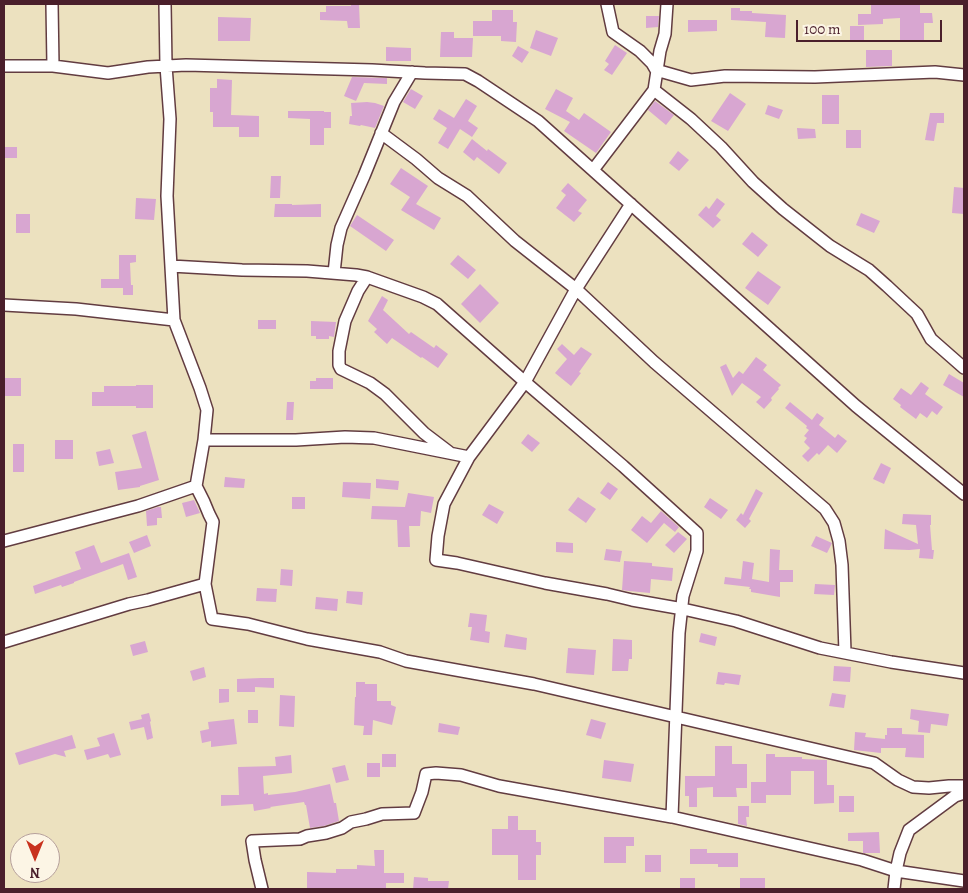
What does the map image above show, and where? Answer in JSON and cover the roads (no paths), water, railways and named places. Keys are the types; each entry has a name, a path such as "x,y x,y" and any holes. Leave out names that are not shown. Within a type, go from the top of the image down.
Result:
{"street":[{"path":"52,4 53,66"},
{"path":"165,4 166,66 170,119 167,196 174,320 207,410 196,486 213,522 205,584 212,619 248,624 307,639 380,652 423,665 534,684 874,763 898,780 913,787 964,786"},
{"path":"607,4 613,32 640,51 656,70 691,80 725,76 815,77 935,72 964,75"},
{"path":"593,170 654,90 656,70 665,34 668,4"},
{"path":"4,66 53,66 108,73 166,66 372,70 465,74 538,121 856,406 964,494"},
{"path":"334,273 336,245 341,228 394,102 412,72"},
{"path":"654,90 721,147 753,182 783,209 830,246 869,270 888,286 917,314 931,339 964,368"},
{"path":"381,133 416,158 438,178 467,196 515,241 576,289 654,362 825,509 834,523 839,541 842,565 845,652"},
{"path":"631,204 576,289 524,382 470,457 444,504 436,560 476,567 545,584 607,594 736,621 820,648 964,674"},
{"path":"171,266 284,270 367,276 437,304 697,533 697,551 683,596 679,634 672,817"},
{"path":"367,276 345,321 339,352 339,365 341,369 370,383 385,394 424,433 451,454"},
{"path":"4,305 76,308 174,320"},
{"path":"204,440 374,438 470,457"},
{"path":"4,541 138,506 196,486"},
{"path":"4,642 129,604 205,584"},
{"path":"262,889 252,841 300,839 342,828 351,822 382,814 414,813 426,774 461,775 500,786 672,817 862,860 896,871 964,881"},
{"path":"894,889 900,853 909,830 955,796 964,793"}]}
